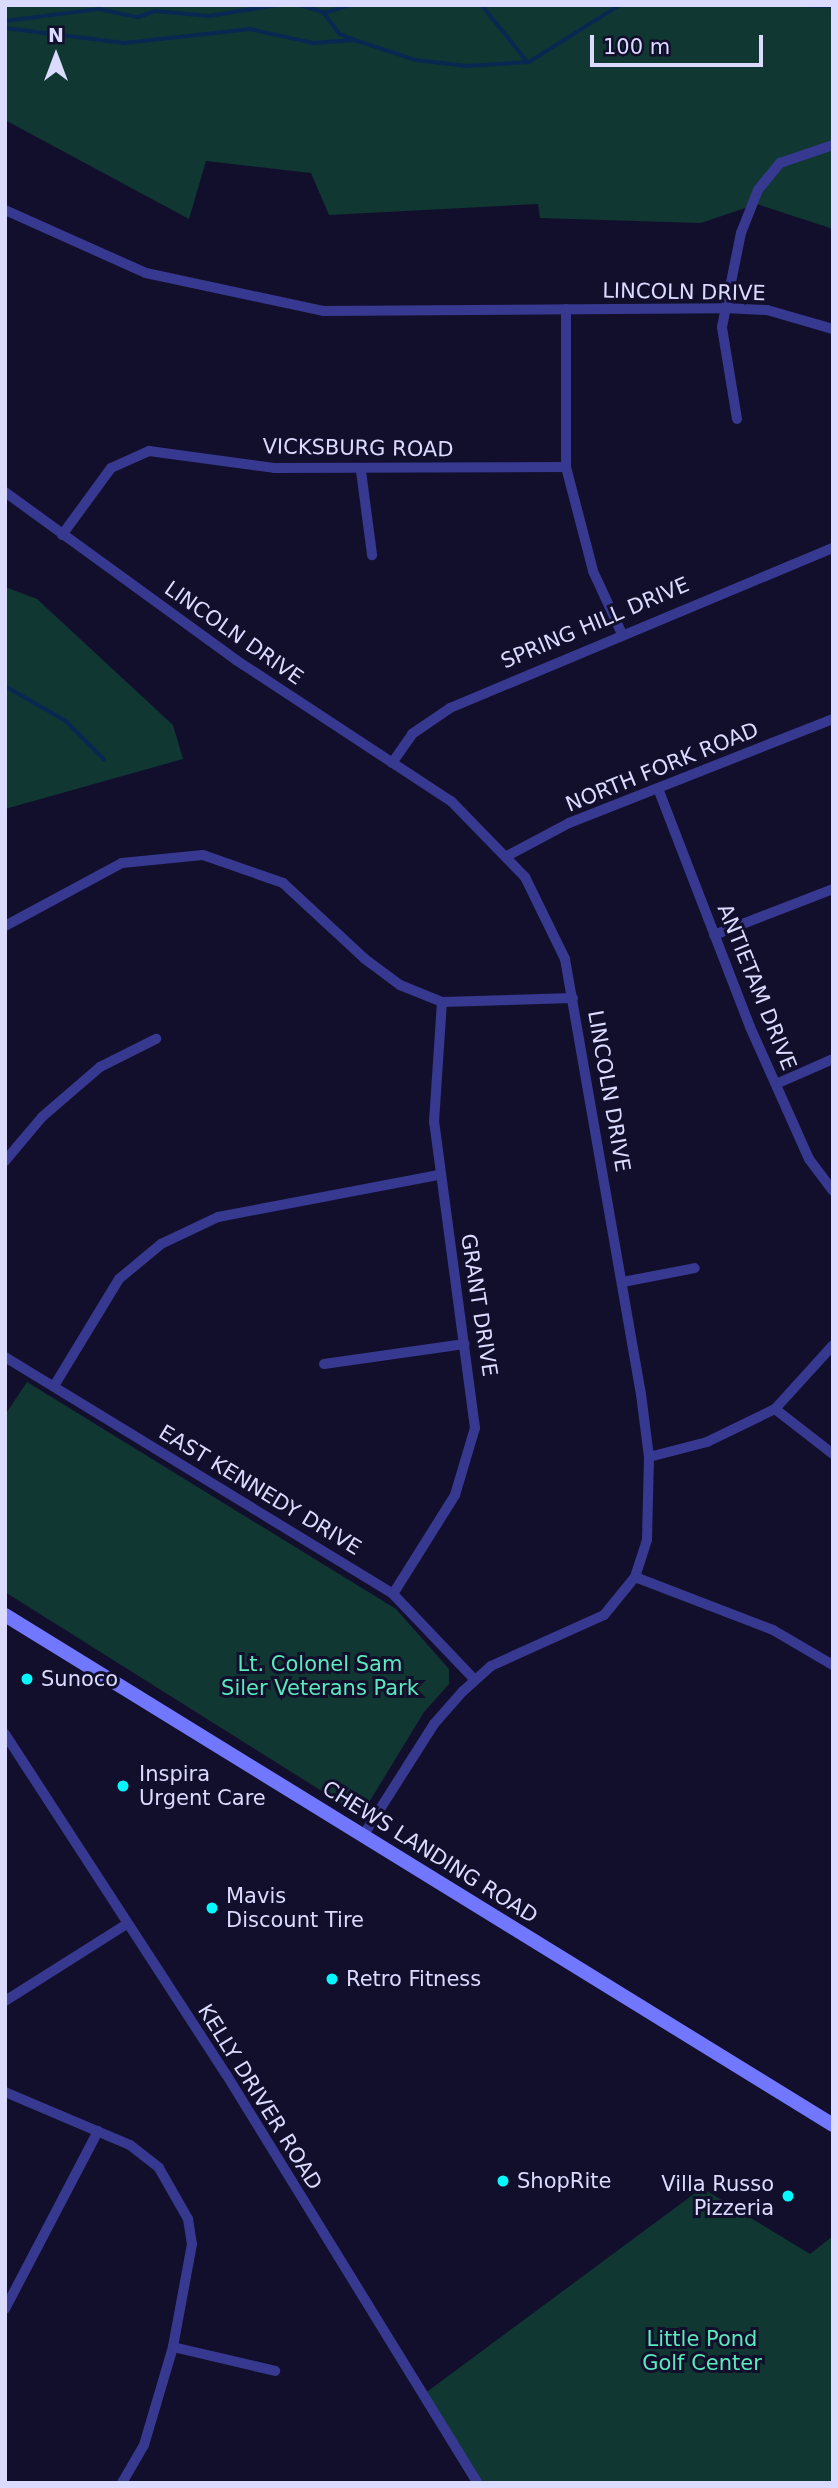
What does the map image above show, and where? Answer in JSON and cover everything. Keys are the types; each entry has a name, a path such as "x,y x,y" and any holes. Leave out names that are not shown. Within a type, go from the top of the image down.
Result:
{"main road":[{"name":"CHEWS LANDING ROAD","path":"5,1615 833,2124"}],"street":[{"path":"737,419 727,383 724,308 727,281 758,190 780,163 833,145"},
{"name":"LINCOLN DRIVE","path":"5,210 146,274 311,309 400,314 724,308 767,310 833,329"},
{"path":"566,309 566,467 593,572 621,632"},
{"name":"VICKSBURG ROAD","path":"62,535 111,468 149,450 274,468 361,471 566,467"},
{"path":"361,471 372,555"},
{"name":"LINCOLN DRIVE","path":"5,492 62,535 451,801 507,856 547,916 573,998 649,1457 647,1540 635,1577 604,1615 491,1666 475,1680 433,1724 363,1836"},
{"name":"SPRING HILL DRIVE","path":"392,763 412,734 450,708 621,632 833,548"},
{"name":"NORTH FORK ROAD","path":"507,856 569,823 659,790 833,719"},
{"name":"ANTIETAM DRIVE","path":"659,790 775,1084 809,1158 833,1191"},
{"path":"5,926 122,863 203,855 284,883 365,959 400,985 442,1002 573,998"},
{"path":"715,935 833,889"},
{"name":"GRANT DRIVE","path":"393,1594 455,1496 466,1461 475,1398 439,1174 433,1072 442,1002"},
{"path":"5,1161 42,1117 100,1067 156,1039"},
{"path":"775,1084 833,1059"},
{"path":"54,1386 120,1279 161,1244 218,1217 439,1174"},
{"path":"622,1282 695,1268"},
{"path":"324,1364 465,1344"},
{"path":"649,1457 707,1442 775,1409 833,1345"},
{"name":"EAST KENNEDY DRIVE","path":"5,1357 393,1594 475,1680"},
{"path":"775,1409 833,1454"},
{"path":"635,1577 773,1630 833,1665"},
{"name":"KELLY DRIVER ROAD","path":"5,1734 125,1925 226,2074 478,2483"},
{"path":"5,2001 125,1925"},
{"path":"5,2092 98,2131 159,2168 188,2220 192,2244 173,2347 144,2445 121,2483"},
{"path":"5,2309 98,2131"},
{"path":"173,2347 275,2371"}],"green space":[{"path":"5,5 833,5 833,229 757,204 701,223 540,218 538,204 329,215 311,173 206,161 189,219 5,120"},
{"path":"5,587 37,599 173,725 183,759 5,809"},
{"name":"Lt. Colonel Sam Siler Veterans Park","path":"27,1382 396,1609 449,1669 449,1684 424,1712 368,1804 344,1805 5,1592 5,1415"},
{"name":"Little Pond Golf Center","path":"702,2188 810,2254 833,2236 833,2483 480,2483 424,2394"}],"waterway":[{"path":"5,21 99,9 138,17 155,11 209,16 277,5"},
{"path":"301,5 325,13 349,5"},
{"path":"482,5 527,61"},
{"path":"324,13 340,34 355,40 416,60 468,66 529,62 620,5"},
{"path":"801,5 833,6"},
{"path":"5,28 124,43 250,29 313,43 355,40"},
{"path":"5,686 66,721 104,759"}],"place":[{"name":"Sunoco","path":"27,1679"},
{"name":"Inspira Urgent Care","path":"123,1786"},
{"name":"Mavis Discount Tire","path":"212,1908"},
{"name":"Retro Fitness","path":"332,1979"},
{"name":"ShopRite","path":"503,2181"},
{"name":"Villa Russo Pizzeria","path":"788,2196"}]}
